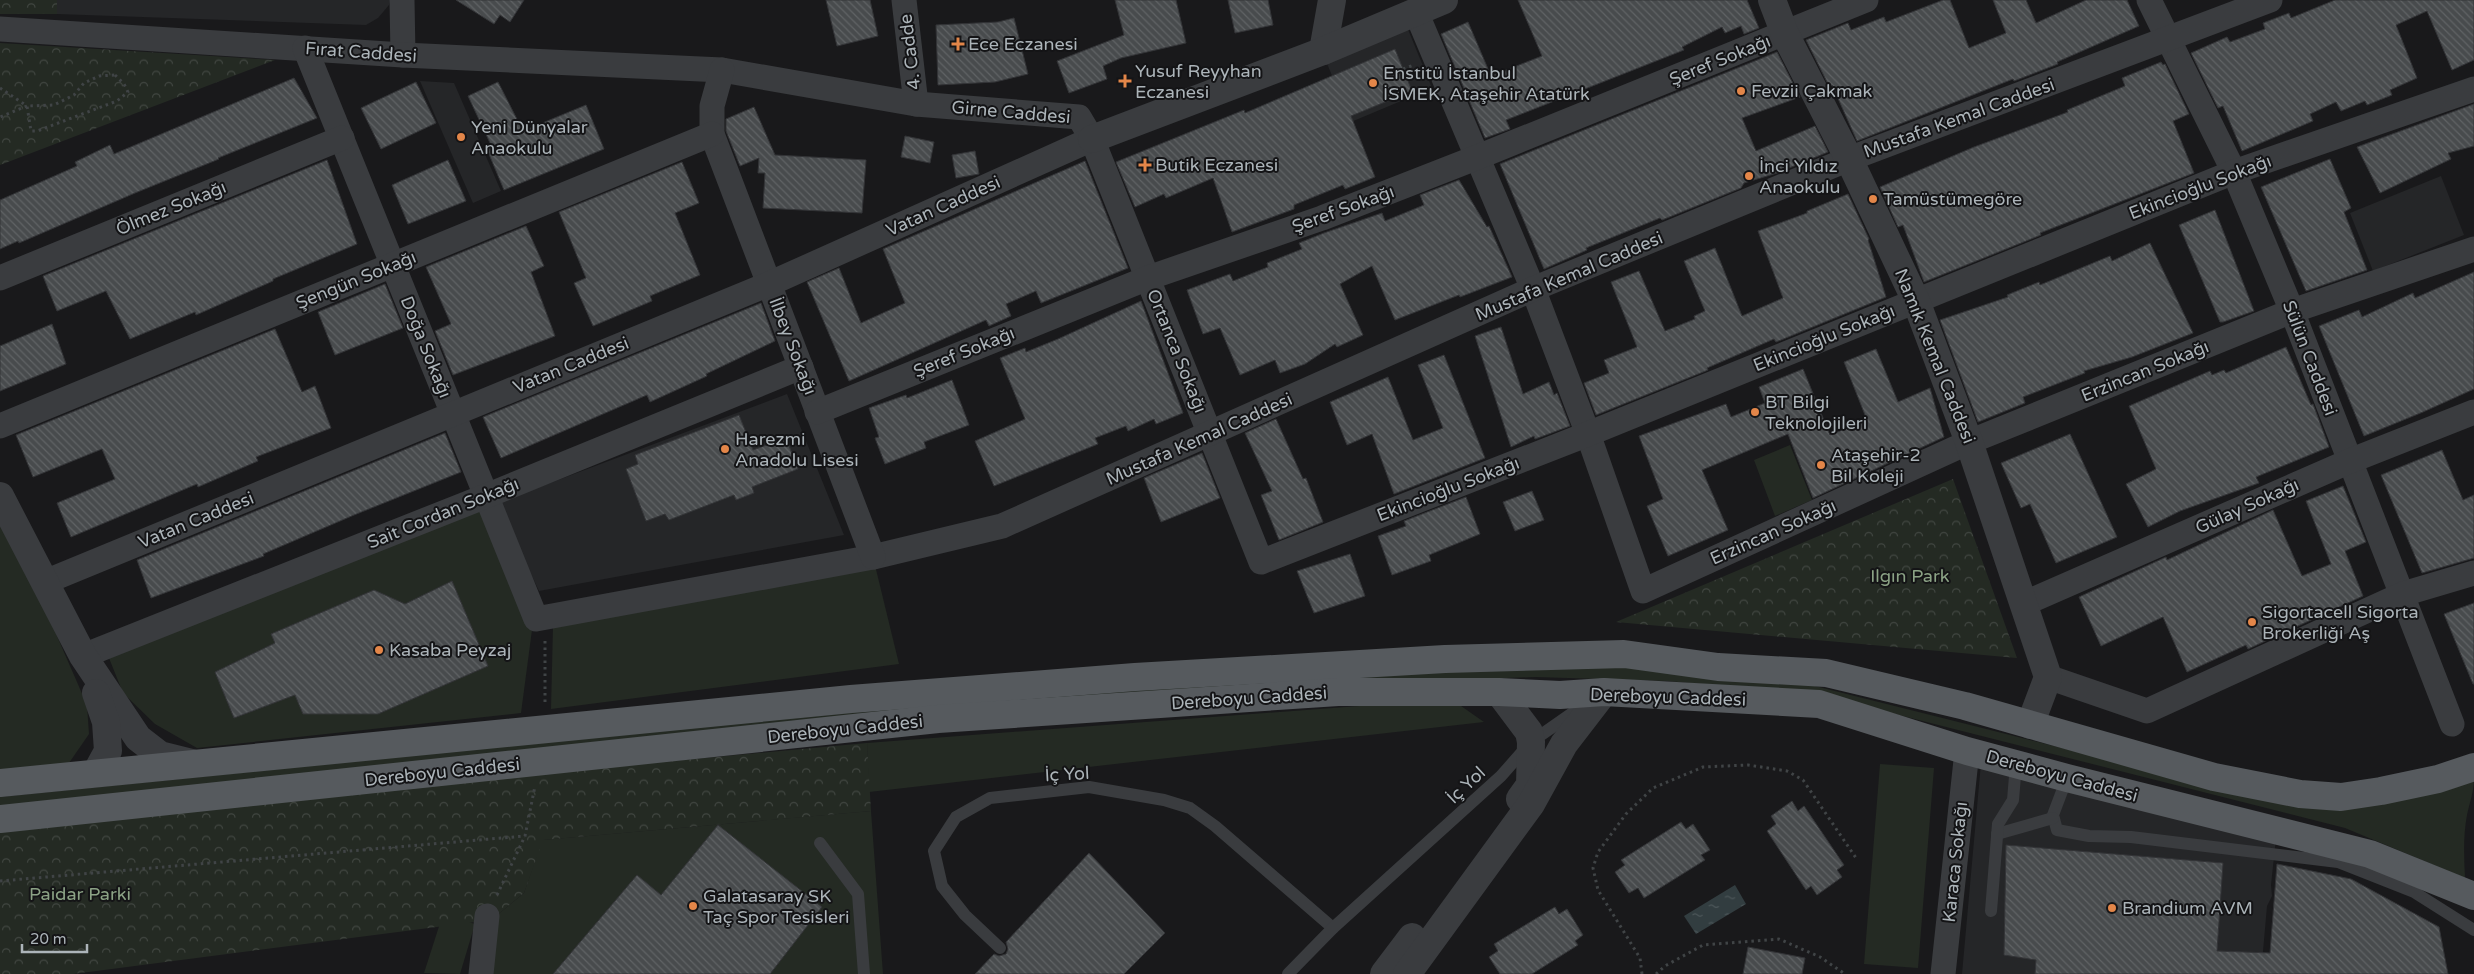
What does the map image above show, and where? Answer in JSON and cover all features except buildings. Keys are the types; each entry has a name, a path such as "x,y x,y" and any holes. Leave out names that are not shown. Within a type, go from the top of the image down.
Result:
{"main road":[{"name":"Dereboyu Caddesi","path":"0,783 96,772 851,699 1135,677 1445,659 1624,654 1718,667 1826,673 1966,706 2214,777 2300,794 2340,797 2381,791 2438,779 2474,767"},
{"name":"Dereboyu Caddesi","path":"0,819 938,719 1338,692 1499,692 1560,696 1604,692 1819,704 1967,751 2370,854 2474,896"}],"street":[{"path":"402,0 404,55"},
{"name":"4. Cadde","path":"904,0 916,104"},
{"path":"1323,51 1332,0"},
{"name":"Girne Caddesi","path":"722,70 916,104 1079,117 1092,139 1323,51 1444,0"},
{"name":"Namık Kemal Caddesi","path":"1772,0 1786,34 1849,159 1916,301 1969,442 2048,677"},
{"name":"Şeref Sokağı","path":"817,412 1148,278 1322,218 1478,157 1786,34 1866,0"},
{"name":"Sülün Caddesi","path":"2149,0 2234,172 2292,310 2452,724"},
{"name":"Mustafa Kemal Caddesi","path":"540,618 873,557 1002,526 1210,435 1533,289 1849,159 2169,40 2270,0"},
{"name":"Erzincan Sokağı","path":"1416,12 1533,289 1588,434 1643,591 1969,442 2292,310 2474,249"},
{"name":"Fırat Caddesi","path":"0,29 404,55 722,70"},
{"name":"Doğa Sokağı","path":"306,48 486,496 540,618"},
{"path":"712,134 712,106 722,70"},
{"name":"Ekincioğlu Sokağı","path":"1261,562 1588,434 2234,172 2474,89"},
{"name":"Şengün Sokağı","path":"0,426 712,134"},
{"name":"İlbey Sokağı","path":"712,134 873,557"},
{"name":"Ölmez Sokağı","path":"0,278 342,138"},
{"name":"Ortanca Sokağı","path":"1092,139 1261,562"},
{"name":"Vatan Caddesi","path":"45,582 769,284 1092,139"},
{"name":"Sait Cordan Sokağı","path":"83,656 486,496 801,367"},
{"name":"Gülay Sokağı","path":"2023,604 2350,461 2474,412"},
{"path":"0,496 83,656 138,738 160,754 192,763"},
{"path":"2030,725 2048,677 2147,711 2403,594 2474,573"},
{"path":"83,656 106,722 108,751 96,772"},
{"path":"1384,974 1530,785 1531,742 1529,732 1499,692"},
{"path":"1407,974 1531,804 1564,744 1604,692"},
{"name":"Karaca Sokağı","path":"1943,974 1967,751"},
{"path":"481,974 487,916"}],"lane":[{"name":"İç Yol","path":"1288,974 1333,928 1501,776 1531,742 1604,692"},
{"path":"1991,911 1998,824 2013,800 2016,764"},
{"path":"2067,778 2053,818 2057,830 2072,834 2131,837 2338,862 2414,892 2474,930"},
{"name":"İç Yol","path":"1000,948 965,915 942,886 934,851 956,816 990,798 1089,788 1164,800 1190,808 1215,826 1333,928"},
{"path":"1997,834 2053,818"},
{"path":"820,843 858,894 864,974"}],"path":[{"path":"0,88 27,106 31,131 36,131 117,100 128,92 124,84 115,75 99,76 84,83 74,95 54,105 27,106 0,117"},
{"path":"540,618 545,712"},
{"path":"1642,974 1640,958 1598,890 1593,868 1598,852 1603,844 1626,814 1654,788 1703,767 1748,765 1786,772 1803,780 1856,858"},
{"path":"487,916 525,836 536,780"},
{"path":"0,881 525,836"},
{"path":"1656,974 1665,966 1703,945 1778,939 1820,958 1845,974"}],"shaded area":[{"path":"57,0 390,0 389,5 378,18 366,25 57,14"},
{"name":"Enstitü İstanbul İSMEK, Ataşehir Atatürk","path":"1407,27 1432,88 1351,122 1326,61"},
{"name":"Yeni Dünyalar Anaokulu","path":"420,81 454,83 501,191 473,203"},
{"path":"2441,176 2464,235 2373,271 2350,213"},
{"name":"Harezmi Anadolu Lisesi","path":"787,394 844,535 539,591 497,503"},
{"path":"1981,763 2276,838 2271,885 2272,896 2267,906 2261,974 1962,974"}],"green space":[{"path":"0,0 57,0 57,14 0,14"},
{"path":"0,43 275,60 0,165"},
{"path":"1790,445 1812,500 1775,516 1754,460"},
{"name":"Ilgın Park","path":"1953,479 2017,658 1616,622"},
{"path":"486,496 532,630 521,713 197,748 155,724 123,693 107,653"},
{"path":"0,515 26,565 87,705 89,734 69,763 0,771"},
{"path":"873,557 899,664 551,709 553,626"},
{"path":"1631,666 1811,685 2230,790 2474,777 2465,831 2465,878 2345,828 1812,693 1666,681 1535,677 1454,680 0,810 0,797 824,714 1147,687 1445,670"},
{"path":"1451,699 1484,722 869,792 867,743"},
{"name":"Paidar Parki","path":"867,743 871,811 543,840 524,893 491,920 73,974 0,974 0,823"},
{"path":"1880,764 1934,768 1918,968 1864,964"},
{"name":"Galatasaray SK Taç Spor Tesisleri","path":"871,811 883,974 486,974 491,920 524,893 542,840"},
{"path":"443,914 475,924 460,974 424,973"}],"water":[{"path":"1735,885 1746,904 1696,934 1684,916"}],"place":[{"name":"Ece Eczanesi","path":"958,44"},
{"name":"Yusuf Reyyhan Eczanesi","path":"1125,81"},
{"name":"Enstitü İstanbul İSMEK, Ataşehir Atatürk","path":"1373,83"},
{"name":"Fevzii Çakmak","path":"1741,91"},
{"name":"Yeni Dünyalar Anaokulu","path":"461,137"},
{"name":"Butik Eczanesi","path":"1145,165"},
{"name":"İnci Yıldız Anaokulu","path":"1749,176"},
{"name":"Tamüstümegöre","path":"1873,199"},
{"name":"BT Bilgi Teknolojileri","path":"1755,412"},
{"name":"Harezmi Anadolu Lisesi","path":"725,449"},
{"name":"Ataşehir-2 Bil Koleji","path":"1821,465"},
{"name":"Sigortacell Sigorta Brokerliği Aş","path":"2252,622"},
{"name":"Kasaba Peyzaj","path":"379,650"},
{"name":"Galatasaray SK Taç Spor Tesisleri","path":"693,906"},
{"name":"Brandium AVM","path":"2112,908"}]}
